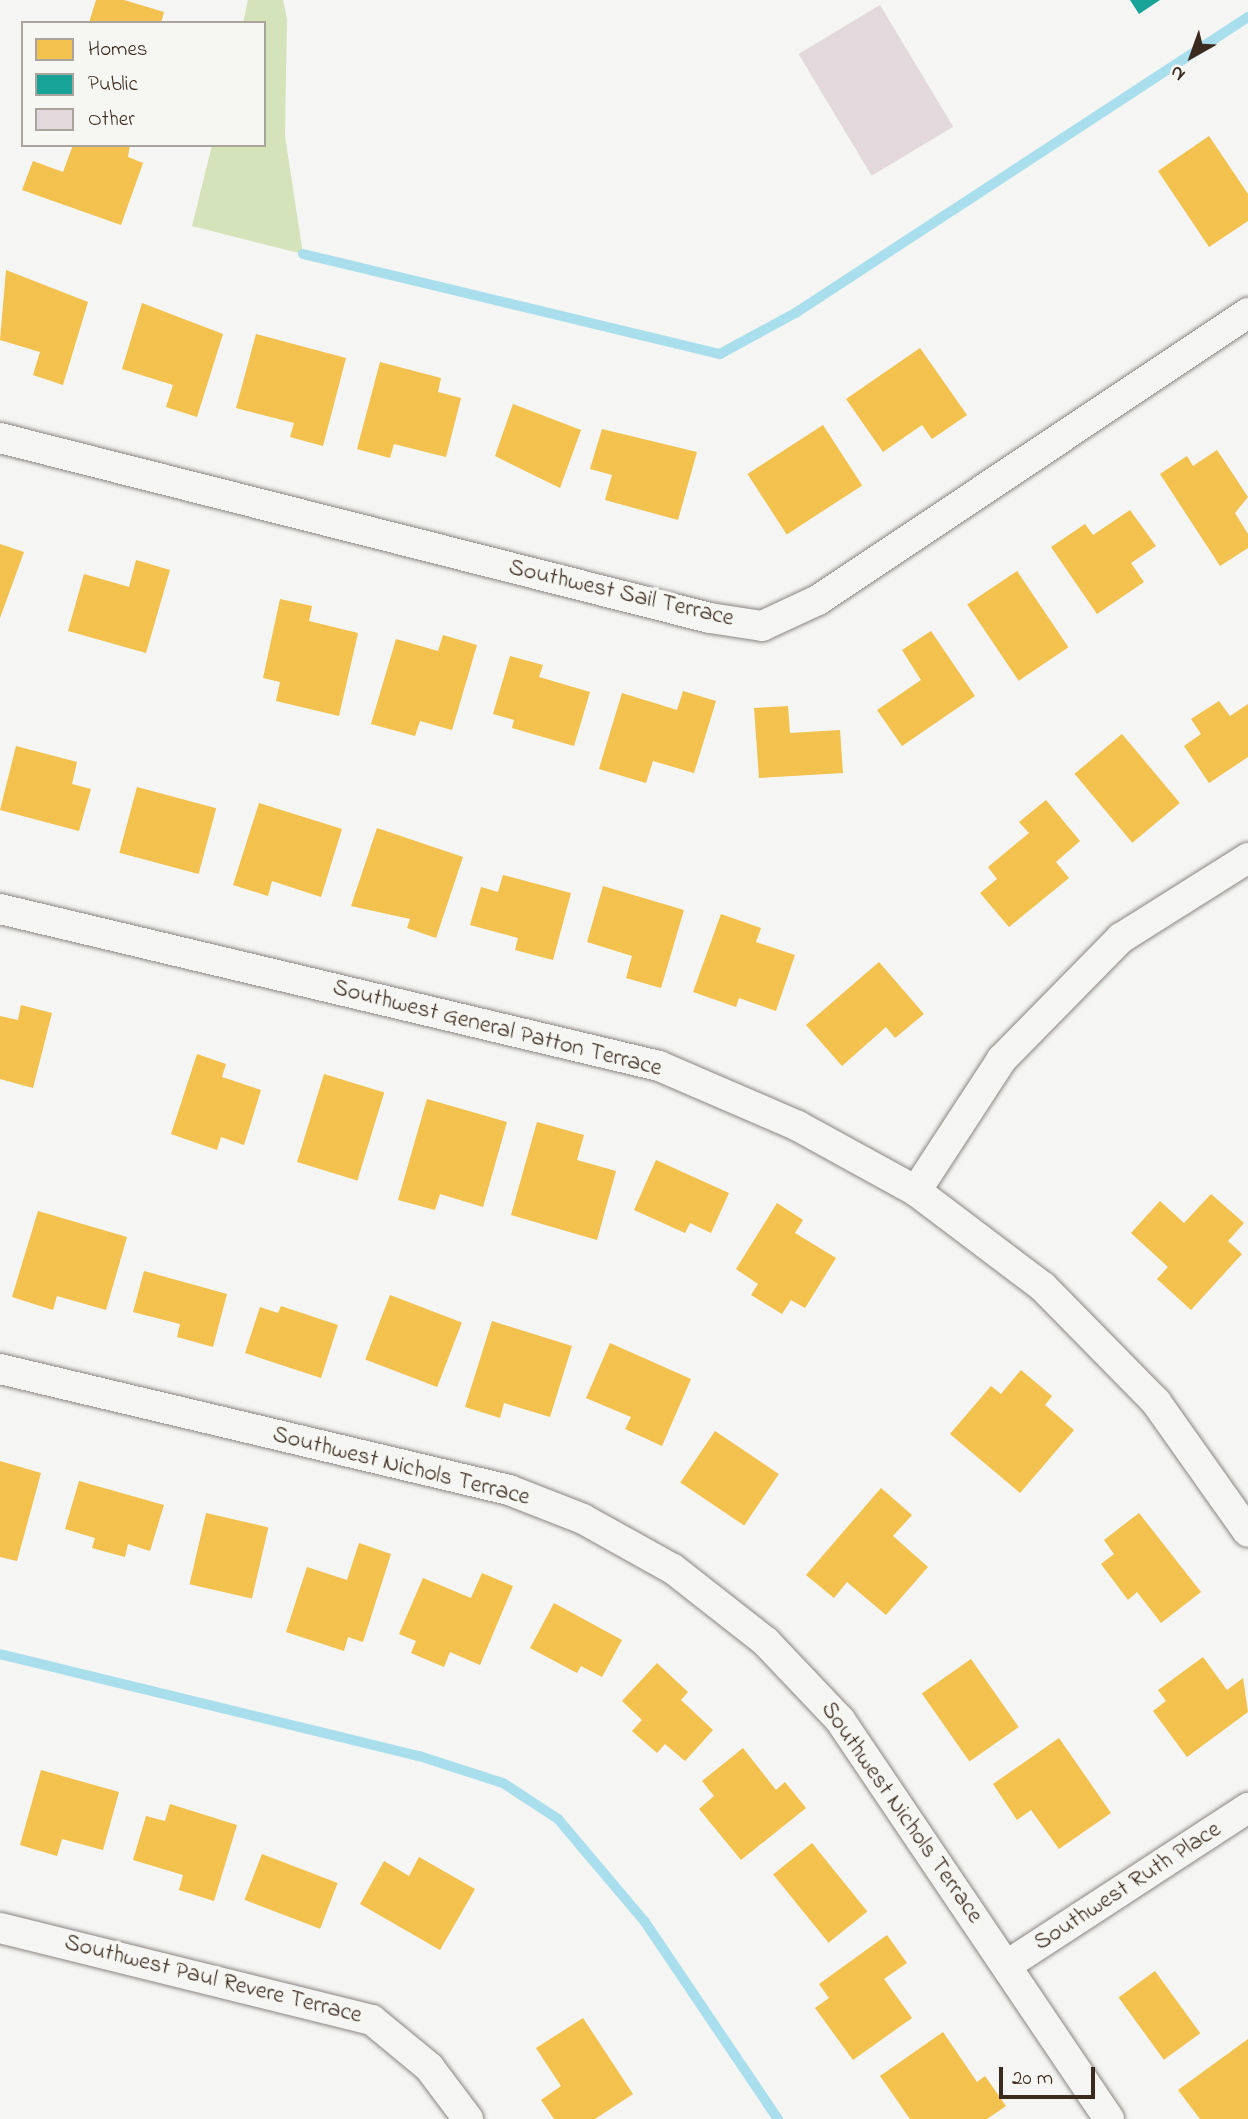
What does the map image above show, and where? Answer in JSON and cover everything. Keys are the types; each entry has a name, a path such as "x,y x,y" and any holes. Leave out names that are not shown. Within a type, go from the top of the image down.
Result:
{"street":[{"name":"Southwest Sail Terrace","path":"0,438 710,618 762,626 818,600 1248,313"},
{"path":"916,1191 1002,1059 1121,938 1248,858"},
{"name":"Southwest General Patton Terrace","path":"0,909 659,1066 798,1126 916,1191 1043,1287 1156,1402 1248,1532"},
{"name":"Southwest Nichols Terrace","path":"0,1369 509,1490 583,1518 663,1563 766,1642 840,1720 1109,2119"},
{"name":"Southwest Ruth Place","path":"1007,1965 1248,1808"},
{"name":"Southwest Paul Revere Terrace","path":"0,1928 362,2016 407,2044 468,2119"}],"green space":[{"path":"248,0 283,0 287,19 285,136 303,254 192,226 212,147 266,147 266,21 243,21"}],"building: Homes":[{"path":"96,0 124,0 164,12 162,21 90,21"},
{"path":"1209,136 1248,194 1248,221 1209,247 1158,171"},
{"path":"72,147 130,147 128,157 143,163 121,225 22,190 33,161 63,172"},
{"path":"6,270 88,302 63,385 33,375 40,352 0,340"},
{"path":"142,303 223,334 197,417 166,407 173,385 122,369"},
{"path":"256,334 346,358 323,446 290,437 294,423 236,408"},
{"path":"920,348 967,415 932,439 922,425 883,452 846,399"},
{"path":"380,362 441,378 438,392 461,398 446,457 394,444 390,458 357,449"},
{"path":"513,404 581,430 560,488 495,456"},
{"path":"823,425 862,485 787,534 748,474"},
{"path":"602,429 697,452 678,520 605,500 612,475 590,469"},
{"path":"1217,450 1248,497 1235,513 1248,534 1248,548 1220,566 1160,474 1187,456 1193,466"},
{"path":"1130,510 1156,546 1131,563 1144,582 1097,614 1051,547 1085,524 1093,535"},
{"path":"0,544 24,552 0,618"},
{"path":"136,560 170,570 146,653 68,631 84,574 129,587"},
{"path":"1017,571 1068,647 1019,681 967,605"},
{"path":"280,599 312,606 309,621 358,633 339,716 276,701 280,682 263,678"},
{"path":"931,631 975,696 902,746 877,710 921,680 902,650"},
{"path":"443,635 477,645 452,730 420,721 415,736 371,724 396,639 438,651"},
{"path":"510,656 543,665 539,677 590,692 574,746 512,728 514,720 493,714"},
{"path":"683,691 716,701 694,773 653,761 646,783 599,769 622,693 677,710"},
{"path":"1219,701 1230,716 1248,704 1248,757 1209,783 1184,746 1201,734 1191,719"},
{"path":"788,706 790,733 840,730 843,773 759,778 754,708"},
{"path":"1122,734 1180,803 1132,843 1075,774"},
{"path":"16,746 77,762 72,784 91,789 79,831 0,810"},
{"path":"137,787 216,808 199,874 119,853"},
{"path":"1046,800 1080,841 1056,862 1069,878 1009,927 980,893 997,879 988,867 1029,833 1019,822"},
{"path":"259,803 342,829 321,897 272,881 268,896 233,885"},
{"path":"377,828 463,857 436,938 407,928 410,919 351,906"},
{"path":"503,875 571,893 553,960 515,950 518,938 470,925 481,887 498,892"},
{"path":"603,886 684,910 661,988 626,978 632,956 587,942"},
{"path":"721,914 761,928 756,942 795,955 776,1011 739,998 736,1007 693,992"},
{"path":"879,962 924,1014 895,1038 886,1027 842,1066 806,1025"},
{"path":"21,1005 52,1013 33,1088 0,1079 0,1016 18,1020"},
{"path":"197,1054 226,1064 222,1077 261,1090 244,1145 221,1137 217,1150 171,1134"},
{"path":"324,1074 384,1092 357,1180 297,1162"},
{"path":"427,1099 507,1122 483,1207 440,1194 435,1210 398,1200"},
{"path":"537,1122 584,1135 577,1160 616,1171 597,1240 511,1215"},
{"path":"656,1160 729,1193 711,1233 690,1223 685,1233 634,1210"},
{"path":"1211,1194 1244,1223 1228,1241 1242,1254 1191,1310 1157,1279 1168,1267 1131,1233 1160,1201 1184,1223"},
{"path":"777,1203 803,1220 795,1233 836,1258 805,1308 791,1300 782,1314 751,1295 758,1284 736,1269"},
{"path":"38,1211 127,1237 106,1310 57,1296 53,1310 12,1297"},
{"path":"144,1271 227,1294 213,1347 177,1337 180,1324 133,1312"},
{"path":"390,1295 462,1323 437,1387 365,1359"},
{"path":"281,1306 338,1325 321,1378 245,1353 260,1307 278,1313"},
{"path":"492,1321 572,1346 550,1417 504,1403 500,1418 465,1407"},
{"path":"610,1343 691,1379 662,1446 625,1429 631,1417 586,1398"},
{"path":"1021,1370 1052,1396 1045,1405 1074,1430 1020,1493 950,1434 991,1386 1001,1394"},
{"path":"715,1431 779,1474 744,1525 680,1482"},
{"path":"0,1461 41,1473 17,1561 0,1557"},
{"path":"79,1481 164,1505 150,1551 128,1544 125,1557 92,1548 95,1538 65,1529"},
{"path":"881,1488 912,1515 893,1536 928,1567 886,1615 847,1582 834,1598 806,1575"},
{"path":"206,1513 268,1527 252,1599 190,1584"},
{"path":"1139,1513 1201,1592 1161,1623 1137,1592 1128,1600 1101,1564 1114,1554 1104,1540"},
{"path":"359,1543 391,1554 363,1642 348,1637 344,1651 286,1632 307,1567 347,1580"},
{"path":"482,1573 513,1586 480,1665 450,1652 444,1667 411,1653 416,1641 399,1634 423,1578 471,1598"},
{"path":"554,1603 622,1640 602,1677 581,1666 577,1673 530,1648"},
{"path":"1203,1657 1227,1690 1243,1678 1248,1712 1187,1757 1153,1711 1166,1701 1158,1690"},
{"path":"971,1659 1019,1727 969,1761 922,1693"},
{"path":"657,1663 688,1692 681,1700 713,1730 685,1761 665,1744 657,1753 632,1731 642,1720 622,1701"},
{"path":"1059,1738 1111,1813 1059,1849 1031,1810 1017,1820 993,1784"},
{"path":"743,1748 776,1790 785,1782 806,1808 741,1860 699,1809 714,1796 702,1781"},
{"path":"41,1770 119,1792 103,1850 62,1839 57,1856 20,1845"},
{"path":"170,1804 237,1825 214,1901 179,1890 183,1875 133,1860 146,1816 165,1821"},
{"path":"812,1843 867,1911 829,1943 773,1874"},
{"path":"262,1854 338,1883 320,1929 244,1900"},
{"path":"419,1857 475,1889 440,1950 360,1904 384,1861 409,1876"},
{"path":"887,1935 907,1963 884,1979 912,2018 853,2060 815,2008 829,1998 819,1984"},
{"path":"1155,1971 1200,2033 1164,2060 1119,1997"},
{"path":"583,2018 633,2094 595,2119 554,2119 541,2100 561,2086 536,2048"},
{"path":"943,2032 977,2082 985,2076 1006,2106 987,2119 910,2119 880,2076"},
{"path":"1248,2039 1248,2119 1200,2119 1178,2090"}],"building: Public":[{"path":"1130,0 1160,0 1139,14"}],"building: Other":[{"path":"880,5 953,127 872,176 799,54"}],"waterway":[{"path":"303,254 720,354 797,312 1248,17"},
{"path":"0,1654 419,1756 503,1783 558,1819 645,1922 778,2119"}]}
